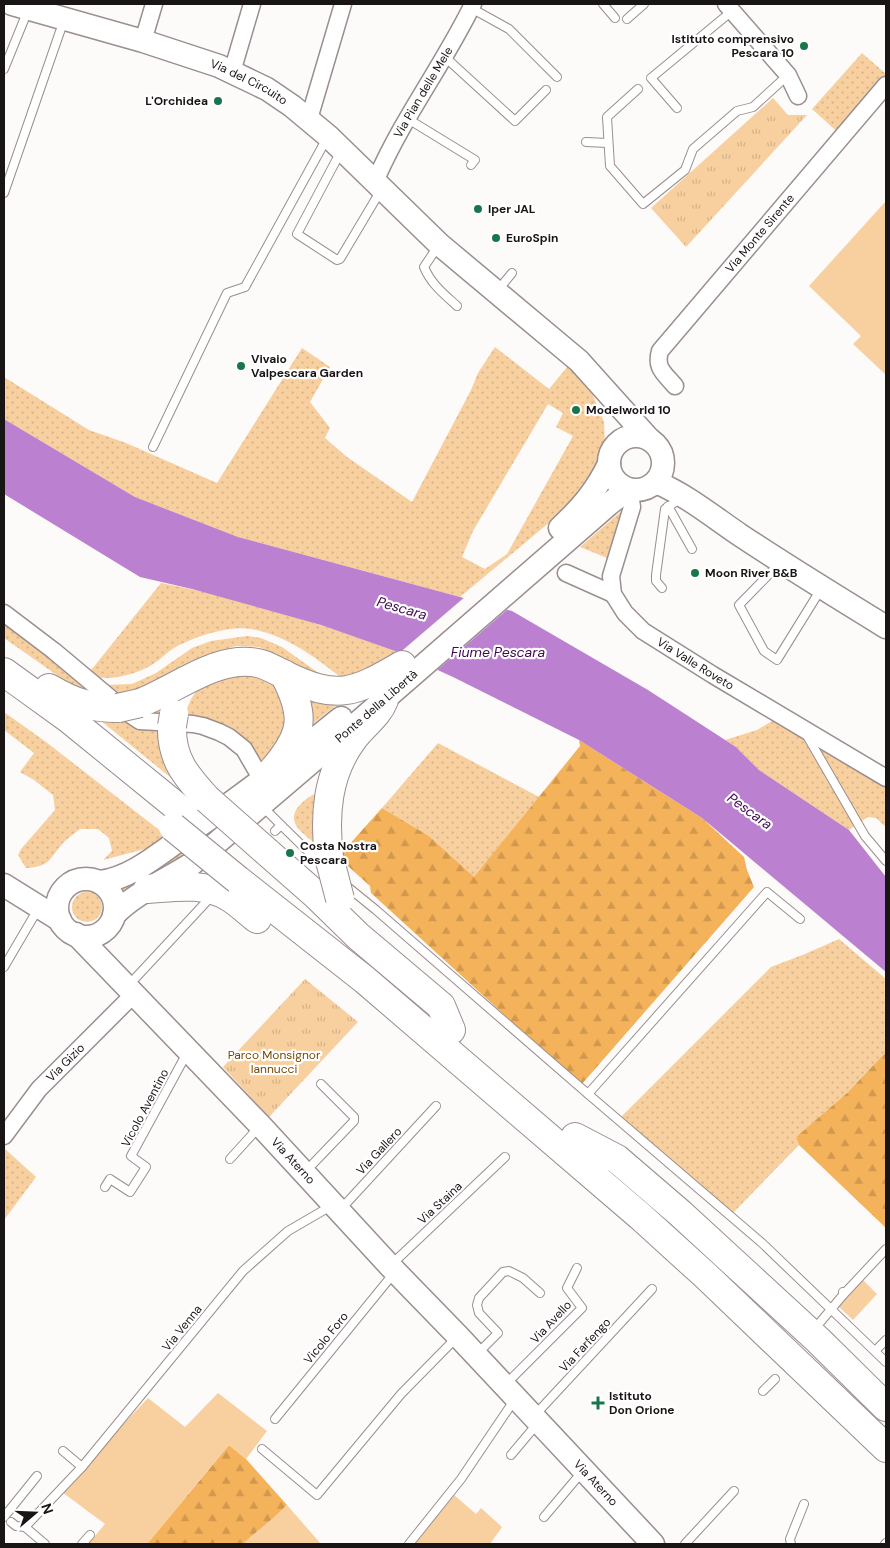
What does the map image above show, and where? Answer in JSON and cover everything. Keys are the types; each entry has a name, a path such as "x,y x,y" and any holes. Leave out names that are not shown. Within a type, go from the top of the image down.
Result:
{"highway":[{"path":"4,671 24,672 79,704 101,708 129,706 217,667 238,662 268,665 307,685 324,690 356,710 377,714 384,700"},
{"path":"358,936 340,899 329,857 326,818 334,778 350,743 356,710 352,690 365,686 402,666"},
{"path":"4,671 69,718 189,814 365,980 624,1202 712,1282 886,1448"},
{"path":"268,775 282,760 295,737 300,721 295,695 284,674"},
{"path":"189,814 189,780 179,763 174,749 173,720 182,696 194,678"},
{"path":"4,695 62,737 189,814 244,866 392,978 690,1238 886,1426"},
{"path":"148,889 192,886 244,866 316,895 358,936 441,1006 452,1030"},
{"path":"575,1137 617,1160 674,1208 818,1340 886,1407"},
{"path":"624,1202 628,1220 886,1468"}],"main road":[{"name":"Via del Circuito","path":"20,6 182,53 232,72 267,89 309,119 439,244 564,347 595,377 649,440"},
{"name":"Via del Circuito","path":"595,377 610,401 618,421 619,443"},
{"path":"660,472 645,489 628,490 613,477 609,464 611,454 619,443 626,438 633,436 649,440 659,449 660,472 684,496 740,535 886,627"},
{"name":"Ponte della Libertà","path":"384,700 564,534 599,484 609,464"},
{"name":"Ponte della Libertà","path":"402,666 564,534 628,490"},
{"name":"Ponte della Libertà","path":"100,882 120,878 157,855 233,802 356,710"},
{"name":"Ponte della Libertà","path":"108,923 130,900 192,863 262,805 356,710"},
{"path":"82,879 92,879 100,882 112,895 115,905 108,923 91,936 68,927 57,908 59,896 66,886 82,879"},
{"name":"Via Aterno","path":"8,887 29,894 42,894 66,886"},
{"name":"Via Aterno","path":"8,887 68,927 260,1126 653,1544"},
{"name":"Via Aterno","path":"108,923 106,951 130,991"}],"street":[{"path":"143,41 154,4"},
{"path":"232,72 252,4"},
{"path":"309,119 343,4"},
{"name":"Via Pian delle Mele","path":"378,185 378,175 472,6"},
{"path":"728,7 788,76 798,96"},
{"name":"Via Monte Sirente","path":"676,386 661,370 658,361 660,350 886,84"},
{"path":"613,594 611,576 632,507 628,490"},
{"path":"566,573 613,594"},
{"name":"Via Valle Roveto","path":"613,594 625,613 643,631 886,778"},
{"path":"4,613 54,651 140,722 203,726 229,737 244,749 268,775"},
{"name":"Via Gizio","path":"4,1136 39,1089 130,991"}],"lane":[{"path":"603,4 615,18"},
{"path":"627,19 644,4"},
{"path":"4,69 20,6"},
{"path":"472,6 509,29 557,77"},
{"path":"677,108 651,78 728,7"},
{"path":"4,193 64,18"},
{"path":"445,57 516,121 546,90"},
{"path":"638,89 607,117 608,143 610,166 643,204 685,170 693,150 737,111 753,107 788,76"},
{"path":"408,120 475,160 471,165"},
{"path":"586,142 608,143"},
{"path":"335,143 297,234 338,260 378,185"},
{"path":"153,446 227,293 245,287 335,143"},
{"path":"439,244 424,267 436,287 457,306"},
{"path":"496,292 512,273"},
{"path":"662,588 656,581 656,575 665,508 680,499"},
{"path":"668,506 692,549"},
{"path":"782,561 739,605 764,651 777,660 822,587"},
{"path":"802,728 865,836 886,861"},
{"path":"130,991 244,866 262,805"},
{"path":"244,866 339,881 376,910 762,1243 886,1362"},
{"path":"588,1094 767,892 800,919"},
{"path":"4,968 39,907"},
{"name":"Vicolo Aventino","path":"105,1187 110,1179 130,1192 146,1167 131,1156 188,1051"},
{"path":"304,1173 354,1121 354,1117 321,1084"},
{"name":"Via Gallero","path":"336,1208 436,1106"},
{"path":"230,1159 260,1126"},
{"name":"Via Staina","path":"393,1269 505,1157"},
{"name":"Via Venna","path":"25,1527 82,1467 243,1270 288,1231 336,1208"},
{"path":"817,1326 843,1293 886,1249"},
{"name":"Via Avello","path":"510,1392 582,1308 566,1288 578,1268"},
{"name":"Vicolo Foro","path":"275,1419 393,1269"},
{"path":"476,1355 498,1333 479,1313 477,1306 478,1298 503,1272 509,1271 523,1278 540,1293"},
{"name":"Via Farfengo","path":"536,1419 652,1289"},
{"path":"262,1449 317,1495 401,1394 458,1336"},
{"path":"875,1350 886,1340"},
{"path":"764,1391 775,1379"},
{"path":"409,1544 462,1479 510,1392"},
{"path":"511,1454 536,1419"},
{"path":"63,1452 82,1467"},
{"path":"544,1517 584,1470"},
{"path":"4,1517 37,1476"},
{"path":"685,1544 734,1491"},
{"path":"791,1544 790,1539 804,1504"},
{"path":"11,1522 16,1526 25,1527 45,1544"},
{"path":"82,1544 90,1535"}],"green space":[{"path":"862,53 886,74 886,81 842,136 812,109"},
{"path":"773,98 788,115 807,115 686,247 651,208"},
{"path":"886,201 886,375 853,344 861,336 809,286"},
{"path":"495,347 549,389 568,366 589,386 604,422 605,445 595,467 563,511 460,597 238,537 135,497 4,419 4,377 89,430 126,443 217,483 302,348 330,367 310,402 330,428 325,438 347,457 412,502 471,390 478,373","holes":["548,404 563,413 556,427 573,436 507,554 485,569 462,557 473,531"]},
{"path":"626,507 612,560 580,547"},
{"path":"161,583 221,596 281,613 398,652 381,664 343,679 300,648 276,636 242,628 222,630 191,640 174,648 150,666 128,675 103,678 88,674"},
{"path":"4,624 79,679 104,685 132,684 156,673 192,648 211,641 247,636 261,638 282,647 334,684 259,647 236,646 213,653 176,674 129,693 114,694 85,690 71,685 4,638"},
{"path":"227,672 274,679 292,726 272,753 256,764 186,718 194,694 205,684"},
{"path":"308,691 348,696 306,729"},
{"path":"163,704 202,803 90,712"},
{"path":"4,712 46,742 167,836 145,849 103,860 112,851 109,838 98,829 80,829 64,842 45,864 26,868 18,855 55,810 53,795 20,772 34,753 4,730"},
{"path":"779,717 886,782 886,827 876,818 868,817 849,830 759,770 736,747 725,740 757,730"},
{"path":"579,740 702,818 744,857 754,887 581,1085 371,893 370,886 338,857 382,808 429,836 474,877 580,746"},
{"path":"438,743 539,797 474,878 429,836 382,808"},
{"path":"320,791 318,846 297,827 294,815 300,805"},
{"path":"187,846 195,852 119,898 117,891 112,885"},
{"path":"87,892 98,896 102,907 98,918 87,922 76,918 72,907 76,896"},
{"path":"839,939 886,979 886,1052 847,1093 796,1137 799,1145 733,1213 619,1119 771,967"},
{"name":"Parco Monsignor Iannucci","path":"305,979 358,1022 269,1117 223,1067"},
{"path":"886,1052 886,1228 799,1145 796,1137 847,1093"},
{"path":"4,1148 36,1177 4,1220"},
{"path":"862,1279 877,1294 853,1320 837,1305"},
{"path":"218,1393 267,1431 246,1459 229,1445 147,1544 88,1544 105,1524 62,1492 148,1398 185,1427"},
{"path":"229,1445 246,1459 287,1505 243,1544 147,1544"},
{"path":"454,1495 476,1514 481,1508 502,1527 490,1544 415,1544"},
{"path":"287,1505 321,1544 243,1544 276,1516"}],"water":[{"name":"Fiume Pescara","path":"4,419 135,497 238,537 512,611 648,690 736,747 759,770 849,830 886,877 886,972 702,818 579,740 453,677 398,652 321,625 192,589 140,577 4,494"}],"pier":[{"path":"466,596 509,608 435,672 397,655"}],"place":[{"name":"Istituto comprensivo Pescara 10","path":"804,46"},
{"name":"L'Orchidea","path":"218,101"},
{"name":"Iper JAL","path":"478,209"},
{"name":"EuroSpin","path":"496,238"},
{"name":"Vivaio Valpescara Garden","path":"241,366"},
{"name":"Modelworld 10","path":"576,410"},
{"name":"Moon River B&B","path":"695,573"},
{"name":"Costa Nostra Pescara","path":"290,853"},
{"name":"Istituto Don Orione","path":"598,1403"}],"water label":[{"name":"Pescara","path":"402,608"},
{"name":"Pescara","path":"750,811"}]}
